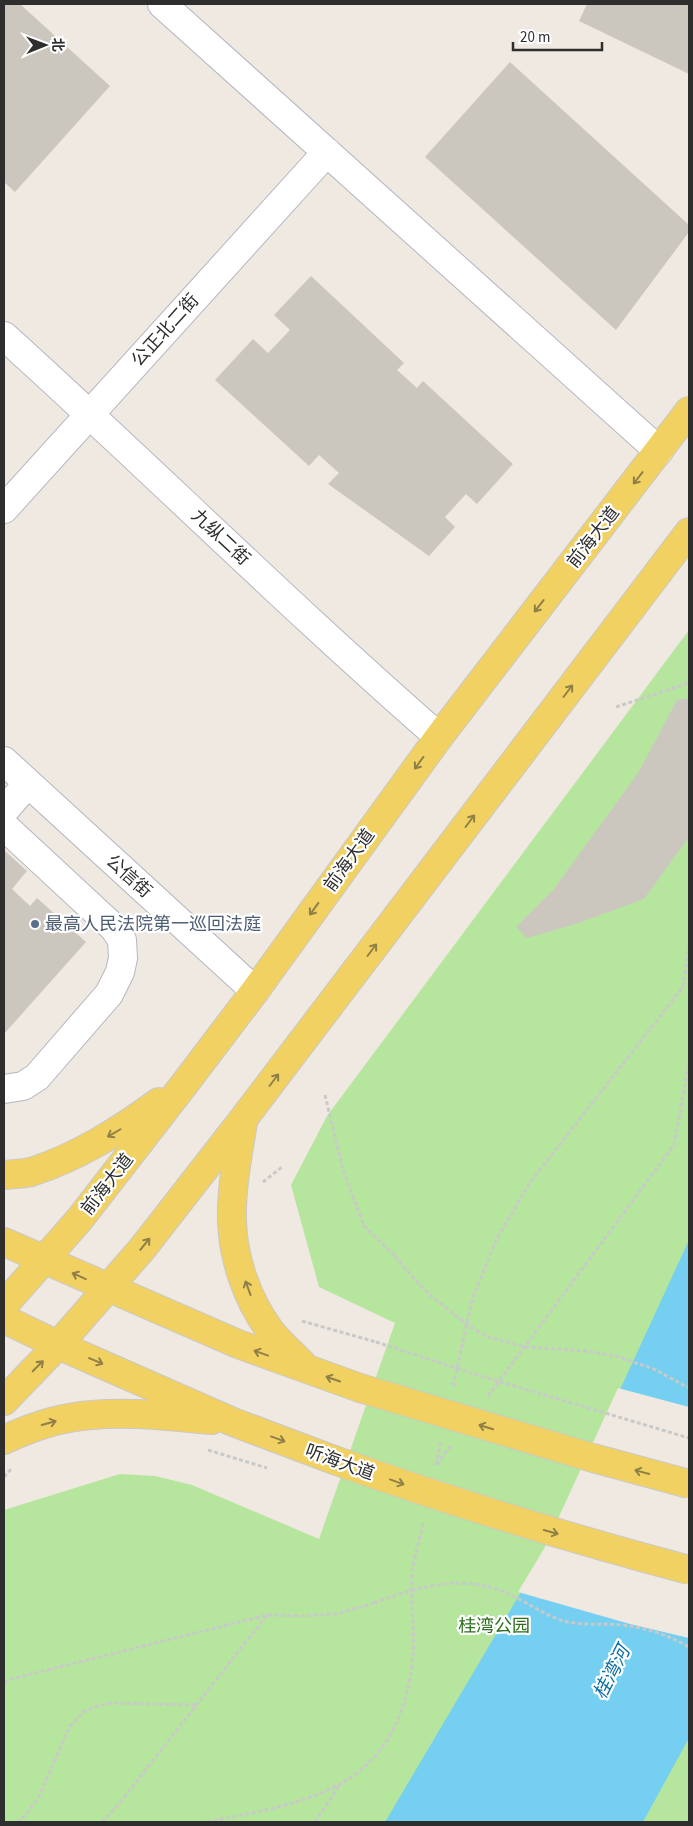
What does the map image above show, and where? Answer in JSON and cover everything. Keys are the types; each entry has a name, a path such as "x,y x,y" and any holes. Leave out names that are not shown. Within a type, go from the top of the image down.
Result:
{"main road":[{"name":"前海大道","path":"4,1304 91,1205 183,1086 255,991 439,736 689,411"},
{"path":"4,1400 58,1345 142,1248 244,1118 689,532"},
{"path":"4,1175 29,1172 78,1154 125,1127 183,1086"},
{"path":"244,1118 234,1177 232,1222 237,1258 250,1295 269,1329 307,1370"},
{"path":"4,1242 238,1344 307,1370 516,1436 689,1484"},
{"name":"听海大道","path":"4,1319 58,1345 233,1422 334,1460 470,1507 548,1531 689,1570"},
{"path":"4,1440 50,1423 92,1415 134,1414 233,1422"}],"street":[{"path":"162,4 659,451"},
{"name":"公正北二街","path":"4,509 327,152"},
{"name":"九纵二街","path":"4,336 387,691 439,736"},
{"name":"公信街","path":"4,761 255,991"},
{"path":"4,811 28,783"},
{"path":"4,826 114,928 122,940 123,958 120,972 108,994 38,1077 23,1086 4,1089"}],"path":[{"path":"616,706 689,683"},
{"path":"488,1396 674,1144 689,1062"},
{"path":"324,1095 344,1170 364,1226 396,1256 414,1280 469,1326 488,1337 526,1347 586,1351 615,1356 654,1369 689,1388"},
{"path":"258,1189 263,1181 282,1167"},
{"path":"296,1317 304,1322 376,1342 479,1376 689,1438"},
{"path":"435,1467 453,1443"},
{"path":"201,1448 268,1468"},
{"path":"4,1477 15,1464"},
{"path":"4,1683 19,1677 267,1615 303,1616 336,1614 411,1590 432,1585 466,1583 499,1589 563,1620 579,1624 622,1624 674,1639 689,1647"},
{"path":"102,1822 267,1615"},
{"path":"17,1822 39,1797 70,1726 83,1712 111,1703 197,1705"},
{"path":"315,1822 339,1786"}],"green space":[{"name":"桂湾公园","path":"689,630 689,1822 4,1822 4,1510 120,1474 155,1476 192,1485 319,1539 395,1323 319,1287 291,1185 327,1116"}],"water":[{"name":"桂湾河","path":"689,1240 689,1738 643,1822 385,1822 547,1548"}],"pier":[{"path":"618,1388 689,1407 689,1638 630,1624 518,1592 545,1547"}],"building":[{"path":"4,4 20,4 110,86 15,192 4,182"},
{"path":"587,4 689,4 689,74 579,21"},
{"path":"510,62 689,225 689,232 616,330 425,157"},
{"path":"311,276 404,363 397,370 417,388 423,381 513,464 477,504 466,494 445,517 455,527 429,556 328,484 339,473 319,455 309,466 215,380 253,339 268,353 290,330 274,315"},
{"path":"689,698 689,837 644,899 576,924 527,938 516,927 554,889 638,773 677,700"},
{"name":"最高人民法院第一巡回法庭","path":"4,850 27,871 12,889 30,906 37,898 86,942 4,1034"}],"place":[{"name":"最高人民法院第一巡回法庭","path":"35,924"}]}
